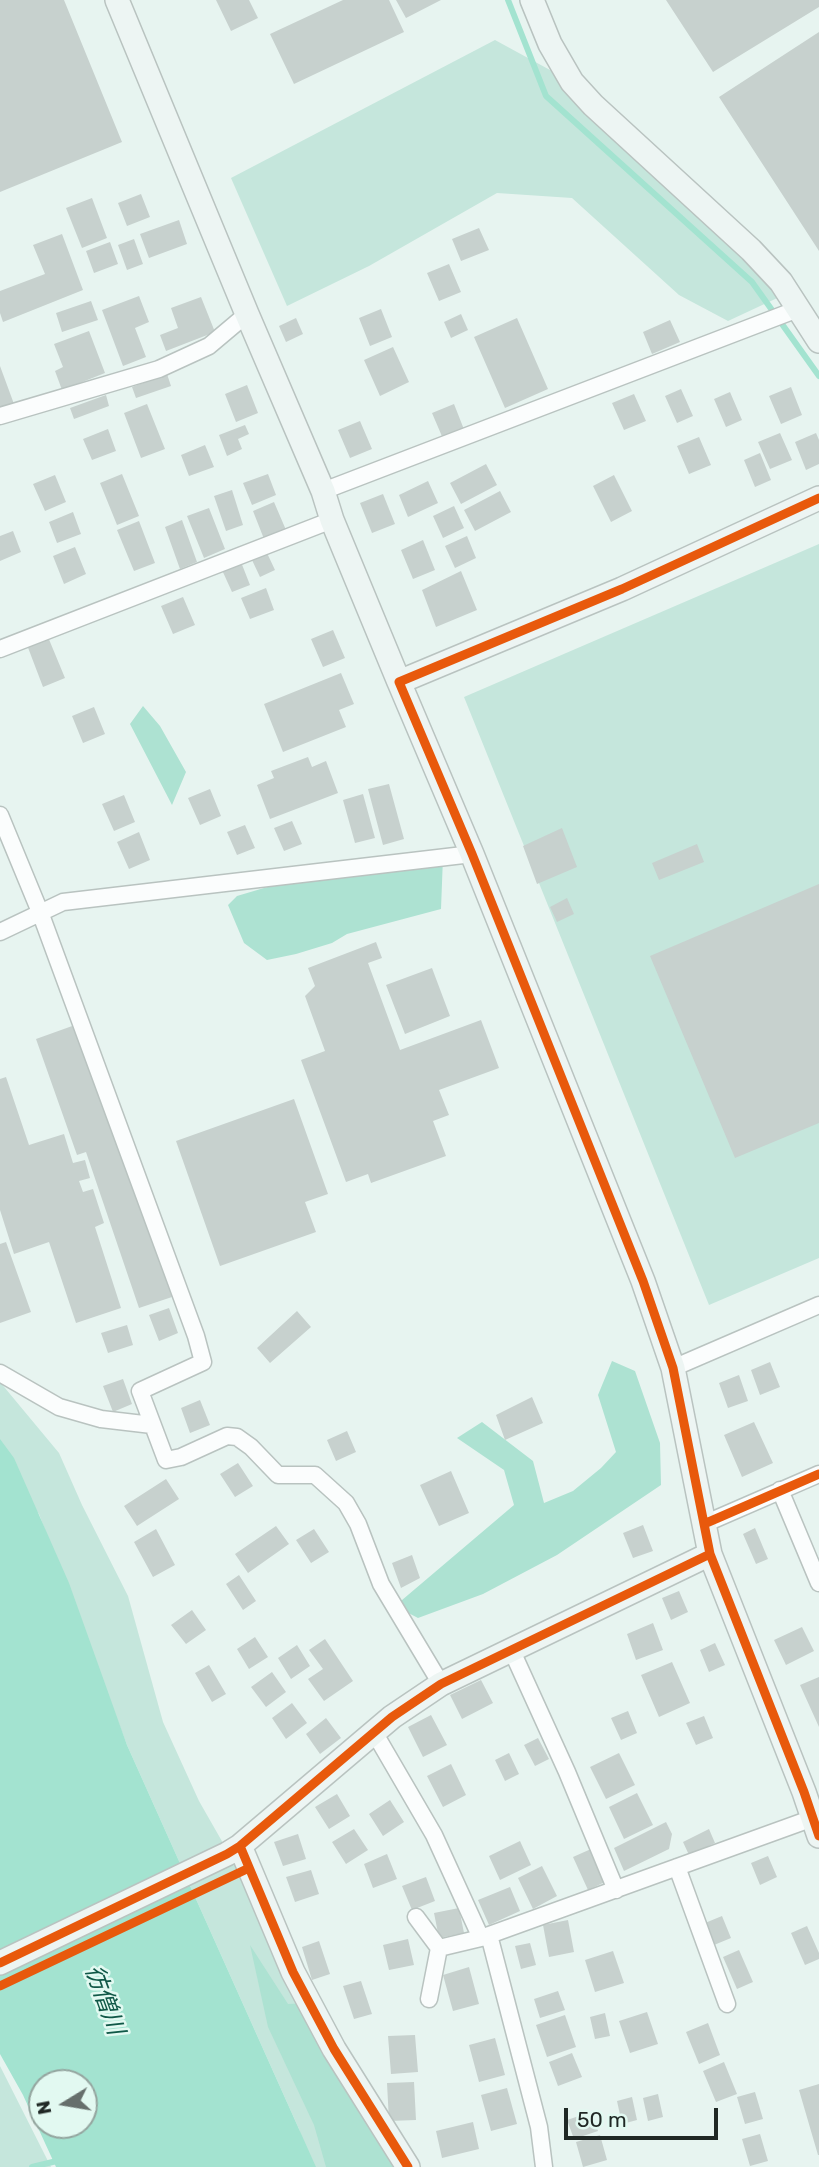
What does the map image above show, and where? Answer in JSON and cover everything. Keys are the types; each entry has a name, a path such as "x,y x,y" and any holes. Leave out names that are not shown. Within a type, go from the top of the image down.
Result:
{"street":[{"path":"117,0 472,854 643,1281 673,1368 710,1554 812,1789 816,1827 677,1867 485,1937 439,1948"},
{"path":"532,0 550,44 572,82 593,105 751,250 780,282 819,341"},
{"path":"323,492 798,309"},
{"path":"0,416 159,369 209,346 247,314"},
{"path":"399,682 622,589 819,498"},
{"path":"0,649 332,520"},
{"path":"0,815 40,912 196,1336 203,1362 140,1391 166,1460 181,1457 227,1436 237,1437 251,1447 278,1475 315,1475 346,1503 358,1524 381,1584 442,1685"},
{"path":"0,932 63,902 472,854"},
{"path":"673,1368 819,1305"},
{"path":"0,1373 59,1408 101,1419 152,1425"},
{"path":"704,1524 819,1474"},
{"path":"780,1490 819,1583"},
{"path":"0,1963 233,1850 392,1717 442,1685 710,1554"},
{"path":"511,1650 567,1772 616,1890"},
{"path":"374,1732 434,1835 485,1937 539,2127 544,2167"},
{"path":"233,1850 334,2049 408,2167"},
{"path":"677,1867 727,2004"},
{"path":"415,1917 439,1948 429,1998"}],"shaded area":[{"path":"495,40 572,82 788,293 728,321 679,295 572,198 497,193 369,266 287,306 231,178"},
{"path":"819,544 819,1258 709,1305 464,697"},
{"path":"143,706 160,726 186,772 172,805 130,724"},
{"path":"443,857 441,909 347,934 332,943 296,954 267,960 244,943 228,905 237,896 291,880"},
{"path":"612,1361 635,1371 660,1443 661,1485 557,1555 483,1594 418,1618 395,1606 514,1505 504,1470 457,1438 482,1422 533,1461 544,1503 573,1491 616,1452 598,1395"},
{"path":"0,1382 59,1453 128,1596 163,1722 199,1801 408,2167 311,2167 299,2129 127,1745 39,1514 0,1464"},
{"path":"250,1945 288,2004 309,2003 408,2167 326,2167 314,2125 268,2027"},
{"path":"0,2066 28,2121 28,2139 37,2139 51,2167 0,2167"}],"water":[{"name":"彷僧川","path":"0,1439 14,1458 69,1583 127,1745 316,2167 56,2167 43,2139 98,2139 98,2069 28,2069 28,2106 0,2054"}],"building":[{"path":"0,0 64,0 122,142 0,192"},
{"path":"216,0 249,0 258,18 231,31"},
{"path":"343,0 389,0 404,32 294,84 270,34"},
{"path":"396,0 441,0 406,18"},
{"path":"666,0 819,0 819,7 713,72"},
{"path":"819,32 819,251 719,97"},
{"path":"141,194 150,217 127,226 118,203"},
{"path":"92,198 107,238 82,248 66,208"},
{"path":"179,220 187,244 149,258 140,234"},
{"path":"479,228 489,250 461,261 452,239"},
{"path":"62,234 83,290 3,322 0,313 0,291 45,274 33,245"},
{"path":"134,239 143,264 127,270 118,245"},
{"path":"110,242 118,264 94,273 86,251"},
{"path":"449,264 461,292 439,301 427,273"},
{"path":"139,296 149,322 135,328 146,357 123,366 102,310"},
{"path":"201,297 215,332 166,351 160,335 178,328 171,308"},
{"path":"91,301 98,320 62,332 56,313"},
{"path":"381,309 392,337 370,346 359,318"},
{"path":"461,314 468,330 451,338 444,322"},
{"path":"296,318 303,334 286,342 279,326"},
{"path":"517,318 548,389 505,408 474,337"},
{"path":"670,320 680,342 652,354 643,332"},
{"path":"89,331 105,373 62,390 55,371 63,367 54,344"},
{"path":"393,347 409,382 380,396 364,360"},
{"path":"0,366 14,404 0,409"},
{"path":"167,374 171,386 136,398 132,387"},
{"path":"247,385 258,413 236,422 225,394"},
{"path":"791,387 802,415 781,424 769,396"},
{"path":"681,389 693,416 677,423 665,396"},
{"path":"730,392 742,420 726,427 714,399"},
{"path":"634,394 646,421 624,430 612,403"},
{"path":"106,395 109,406 74,419 70,408"},
{"path":"147,404 165,449 141,458 124,413"},
{"path":"454,404 465,432 444,441 432,413"},
{"path":"360,421 372,449 350,458 338,430"},
{"path":"245,425 249,434 238,439 242,449 227,456 219,435"},
{"path":"108,429 116,451 92,460 83,439"},
{"path":"780,433 792,460 770,469 758,442"},
{"path":"816,433 819,440 819,464 806,470 795,442"},
{"path":"699,437 711,465 689,474 677,446"},
{"path":"205,445 214,467 189,476 181,455"},
{"path":"760,453 771,480 755,487 744,460"},
{"path":"486,464 497,485 461,504 450,483"},
{"path":"122,474 139,516 117,525 100,483"},
{"path":"268,474 276,495 252,505 243,483"},
{"path":"55,475 66,502 45,511 33,484"},
{"path":"614,475 632,511 611,522 593,486"},
{"path":"428,481 438,503 408,517 399,495"},
{"path":"232,490 243,525 226,531 214,496"},
{"path":"500,491 511,512 475,531 464,510"},
{"path":"383,494 395,524 372,533 360,503"},
{"path":"274,502 286,530 264,539 253,511"},
{"path":"454,506 464,528 443,538 433,516"},
{"path":"209,508 225,549 204,558 187,516"},
{"path":"73,512 81,534 57,543 49,522"},
{"path":"182,520 197,562 180,569 165,527"},
{"path":"139,521 155,563 134,571 117,530"},
{"path":"13,531 21,552 0,561 0,536"},
{"path":"467,536 476,558 455,568 445,546"},
{"path":"423,540 435,570 413,579 401,550"},
{"path":"75,547 86,574 64,584 53,556"},
{"path":"267,553 275,570 260,577 252,560"},
{"path":"241,562 250,585 232,592 222,570"},
{"path":"461,571 477,610 436,627 422,590"},
{"path":"266,588 274,610 250,619 241,598"},
{"path":"183,597 195,625 173,634 161,606"},
{"path":"333,630 345,658 323,667 311,639"},
{"path":"48,637 65,678 43,687 27,645"},
{"path":"341,673 354,704 339,710 346,727 283,752 264,704"},
{"path":"94,707 105,734 83,743 72,716"},
{"path":"308,757 312,767 326,761 338,793 270,819 257,785 274,778 271,771"},
{"path":"389,784 404,839 383,845 368,789"},
{"path":"210,789 221,816 200,825 188,798"},
{"path":"363,794 375,838 355,843 343,800"},
{"path":"124,795 135,822 114,831 102,804"},
{"path":"292,821 302,844 284,851 274,828"},
{"path":"245,825 255,848 237,855 227,832"},
{"path":"562,828 577,867 537,884 523,846"},
{"path":"139,832 150,860 129,869 117,842"},
{"path":"697,844 704,862 659,880 652,863"},
{"path":"819,884 819,1123 735,1158 650,956"},
{"path":"567,898 574,914 557,922 550,907"},
{"path":"376,942 382,958 368,963 400,1050 481,1020 499,1068 439,1090 449,1115 433,1121 446,1156 371,1183 368,1174 346,1182 301,1060 325,1051 305,996 315,986 308,968"},
{"path":"432,968 450,1016 405,1034 386,985"},
{"path":"75,1025 172,1297 139,1308 86,1152 77,1155 36,1039"},
{"path":"6,1077 29,1145 64,1134 73,1163 85,1160 90,1178 79,1181 83,1192 93,1189 104,1223 95,1227 121,1308 76,1323 49,1242 14,1254 0,1210 0,1079"},
{"path":"294,1099 328,1194 305,1202 316,1232 220,1266 176,1141"},
{"path":"6,1242 31,1312 0,1323 0,1244"},
{"path":"169,1308 178,1333 159,1341 149,1315"},
{"path":"297,1311 311,1327 270,1363 257,1348"},
{"path":"127,1325 133,1345 108,1353 101,1333"},
{"path":"770,1362 780,1387 760,1395 751,1370"},
{"path":"739,1375 748,1401 728,1408 719,1383"},
{"path":"123,1379 132,1404 113,1412 103,1386"},
{"path":"532,1397 543,1423 505,1440 496,1415"},
{"path":"200,1400 210,1425 190,1433 181,1408"},
{"path":"754,1422 773,1463 742,1477 724,1435"},
{"path":"347,1431 356,1452 336,1461 327,1440"},
{"path":"238,1463 253,1486 235,1497 220,1474"},
{"path":"451,1471 469,1513 439,1526 420,1485"},
{"path":"166,1479 179,1499 137,1526 124,1506"},
{"path":"643,1525 653,1551 633,1558 623,1533"},
{"path":"276,1526 289,1544 248,1573 235,1554"},
{"path":"755,1528 768,1559 756,1564 743,1534"},
{"path":"156,1529 175,1565 153,1577 134,1542"},
{"path":"314,1529 329,1552 311,1563 296,1540"},
{"path":"412,1555 420,1578 401,1588 392,1563"},
{"path":"239,1575 256,1601 243,1610 226,1584"},
{"path":"679,1591 688,1612 671,1620 662,1598"},
{"path":"192,1610 206,1630 186,1644 171,1625"},
{"path":"653,1623 663,1650 636,1660 627,1634"},
{"path":"802,1627 814,1651 786,1665 774,1640"},
{"path":"255,1637 268,1657 249,1669 237,1649"},
{"path":"325,1639 353,1681 324,1701 308,1679 323,1669 309,1650"},
{"path":"715,1643 725,1665 709,1672 700,1650"},
{"path":"297,1645 310,1666 291,1679 278,1658"},
{"path":"672,1662 690,1703 659,1717 641,1675"},
{"path":"209,1665 226,1694 212,1702 195,1673"},
{"path":"272,1672 286,1692 266,1707 251,1687"},
{"path":"819,1677 819,1727 800,1685"},
{"path":"481,1680 493,1703 462,1719 450,1695"},
{"path":"292,1703 307,1723 286,1739 272,1718"},
{"path":"628,1711 637,1733 621,1740 611,1718"},
{"path":"431,1715 447,1745 423,1757 408,1727"},
{"path":"704,1716 713,1738 696,1745 686,1723"},
{"path":"326,1718 341,1738 320,1754 306,1734"},
{"path":"538,1738 549,1759 535,1766 524,1745"},
{"path":"509,1753 519,1774 505,1781 495,1760"},
{"path":"619,1753 635,1785 606,1799 590,1767"},
{"path":"451,1764 466,1795 443,1807 427,1776"},
{"path":"637,1793 653,1825 624,1839 609,1807"},
{"path":"337,1794 350,1816 329,1829 315,1807"},
{"path":"390,1800 404,1822 383,1836 369,1814"},
{"path":"666,1822 672,1834 669,1849 624,1871 614,1848"},
{"path":"354,1829 368,1850 346,1864 332,1842"},
{"path":"709,1829 715,1843 689,1855 683,1842"},
{"path":"298,1834 306,1859 283,1866 274,1842"},
{"path":"520,1841 531,1865 500,1880 489,1856"},
{"path":"591,1849 605,1882 588,1890 573,1857"},
{"path":"387,1854 397,1879 373,1888 364,1864"},
{"path":"768,1856 777,1877 760,1885 751,1863"},
{"path":"542,1866 557,1896 533,1909 518,1878"},
{"path":"311,1870 319,1894 295,1902 286,1877"},
{"path":"426,1877 435,1901 412,1910 402,1886"},
{"path":"510,1887 520,1911 489,1925 478,1900"},
{"path":"459,1908 464,1933 439,1938 434,1913"},
{"path":"722,1916 731,1938 714,1945 705,1923"},
{"path":"568,1920 574,1952 549,1957 543,1925"},
{"path":"807,1926 819,1959 805,1965 791,1933"},
{"path":"408,1939 414,1965 389,1970 383,1945"},
{"path":"319,1941 330,1974 312,1980 302,1947"},
{"path":"530,1943 536,1965 521,1969 515,1946"},
{"path":"739,1950 753,1982 737,1989 723,1957"},
{"path":"613,1951 624,1983 595,1992 585,1960"},
{"path":"469,1967 479,2004 453,2011 443,1975"},
{"path":"361,1981 372,2014 354,2019 343,1986"},
{"path":"558,1991 565,2010 540,2018 534,1999"},
{"path":"647,2012 658,2044 630,2053 619,2021"},
{"path":"605,2013 610,2036 595,2039 590,2017"},
{"path":"565,2015 576,2047 547,2057 536,2025"},
{"path":"708,2023 720,2055 699,2064 686,2032"},
{"path":"415,2035 418,2072 391,2074 388,2036"},
{"path":"495,2038 505,2075 479,2082 469,2045"},
{"path":"572,2053 582,2077 558,2086 549,2062"},
{"path":"724,2062 737,2094 716,2102 703,2071"},
{"path":"414,2082 416,2120 389,2121 387,2083"},
{"path":"819,2084 819,2155 818,2155 799,2090"},
{"path":"507,2088 517,2124 491,2131 481,2095"},
{"path":"755,2092 763,2119 745,2124 737,2097"},
{"path":"658,2094 663,2117 648,2121 643,2098"},
{"path":"632,2097 637,2120 622,2124 617,2101"},
{"path":"591,2112 598,2131 574,2139 567,2120"},
{"path":"473,2122 479,2149 442,2158 436,2131"},
{"path":"760,2134 768,2161 750,2166 742,2139"},
{"path":"600,2135 607,2160 583,2167 576,2142"}],"waterway":[{"path":"508,0 546,96 752,282 819,376"},
{"path":"32,2167 61,2160"}],"cycle path":[{"path":"819,498 622,589 399,682 472,854 643,1281 673,1368 710,1554 819,1836"},
{"path":"704,1524 819,1474"},
{"path":"0,1963 240,1846 392,1717 441,1684 710,1554"},
{"path":"240,1846 293,1972 334,2049 408,2167"},
{"path":"0,1986 249,1868"}]}
